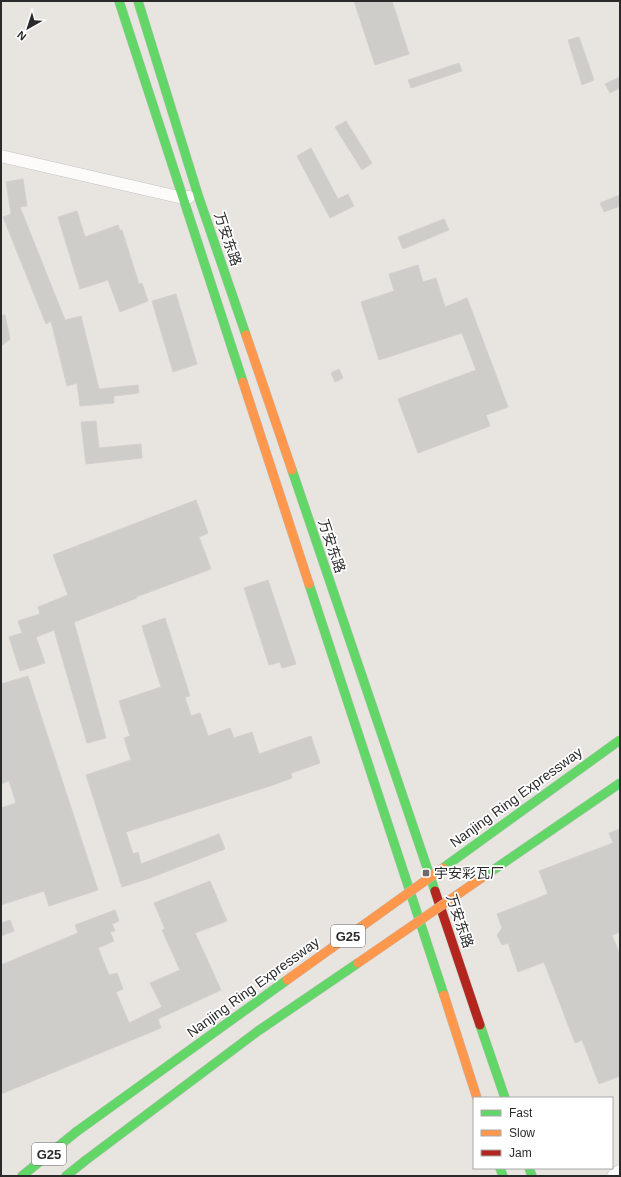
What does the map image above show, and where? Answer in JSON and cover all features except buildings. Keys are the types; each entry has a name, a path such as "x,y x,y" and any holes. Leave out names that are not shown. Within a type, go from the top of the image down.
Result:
{"main road":[{"path":"119,1 477,1097"},
{"name":"万安东路","path":"138,1 198,195 505,1097"},
{"name":"Nanjing Ring Expressway","path":"22,1176 76,1132 620,740"},
{"name":"G25","path":"66,1176 258,1031 620,783"}],"street":[{"path":"1,156 183,198 198,195"},
{"path":"613,1176 620,1171"}],"traffic: fast":[{"path":"119,1 243,382"},
{"path":"138,1 198,195 246,335"},
{"path":"292,470 435,891"},
{"path":"309,584 444,995"},
{"path":"443,868 620,740"},
{"path":"483,877 620,783"},
{"path":"86,1160 258,1031 358,963"},
{"path":"76,1132 287,980"},
{"path":"480,1025 505,1097"},
{"path":"22,1176 76,1132"},
{"path":"66,1176 86,1160"},
{"path":"500,1169 503,1176"},
{"path":"529,1169 532,1176"}],"traffic: slow":[{"path":"246,335 292,470"},
{"path":"243,382 309,584"},
{"path":"287,980 443,868"},
{"path":"358,963 483,877"},
{"path":"444,995 477,1097"}],"traffic: jam":[{"path":"435,891 480,1025"}],"place":[{"name":"宇安彩瓦厂","path":"426,873"}]}
